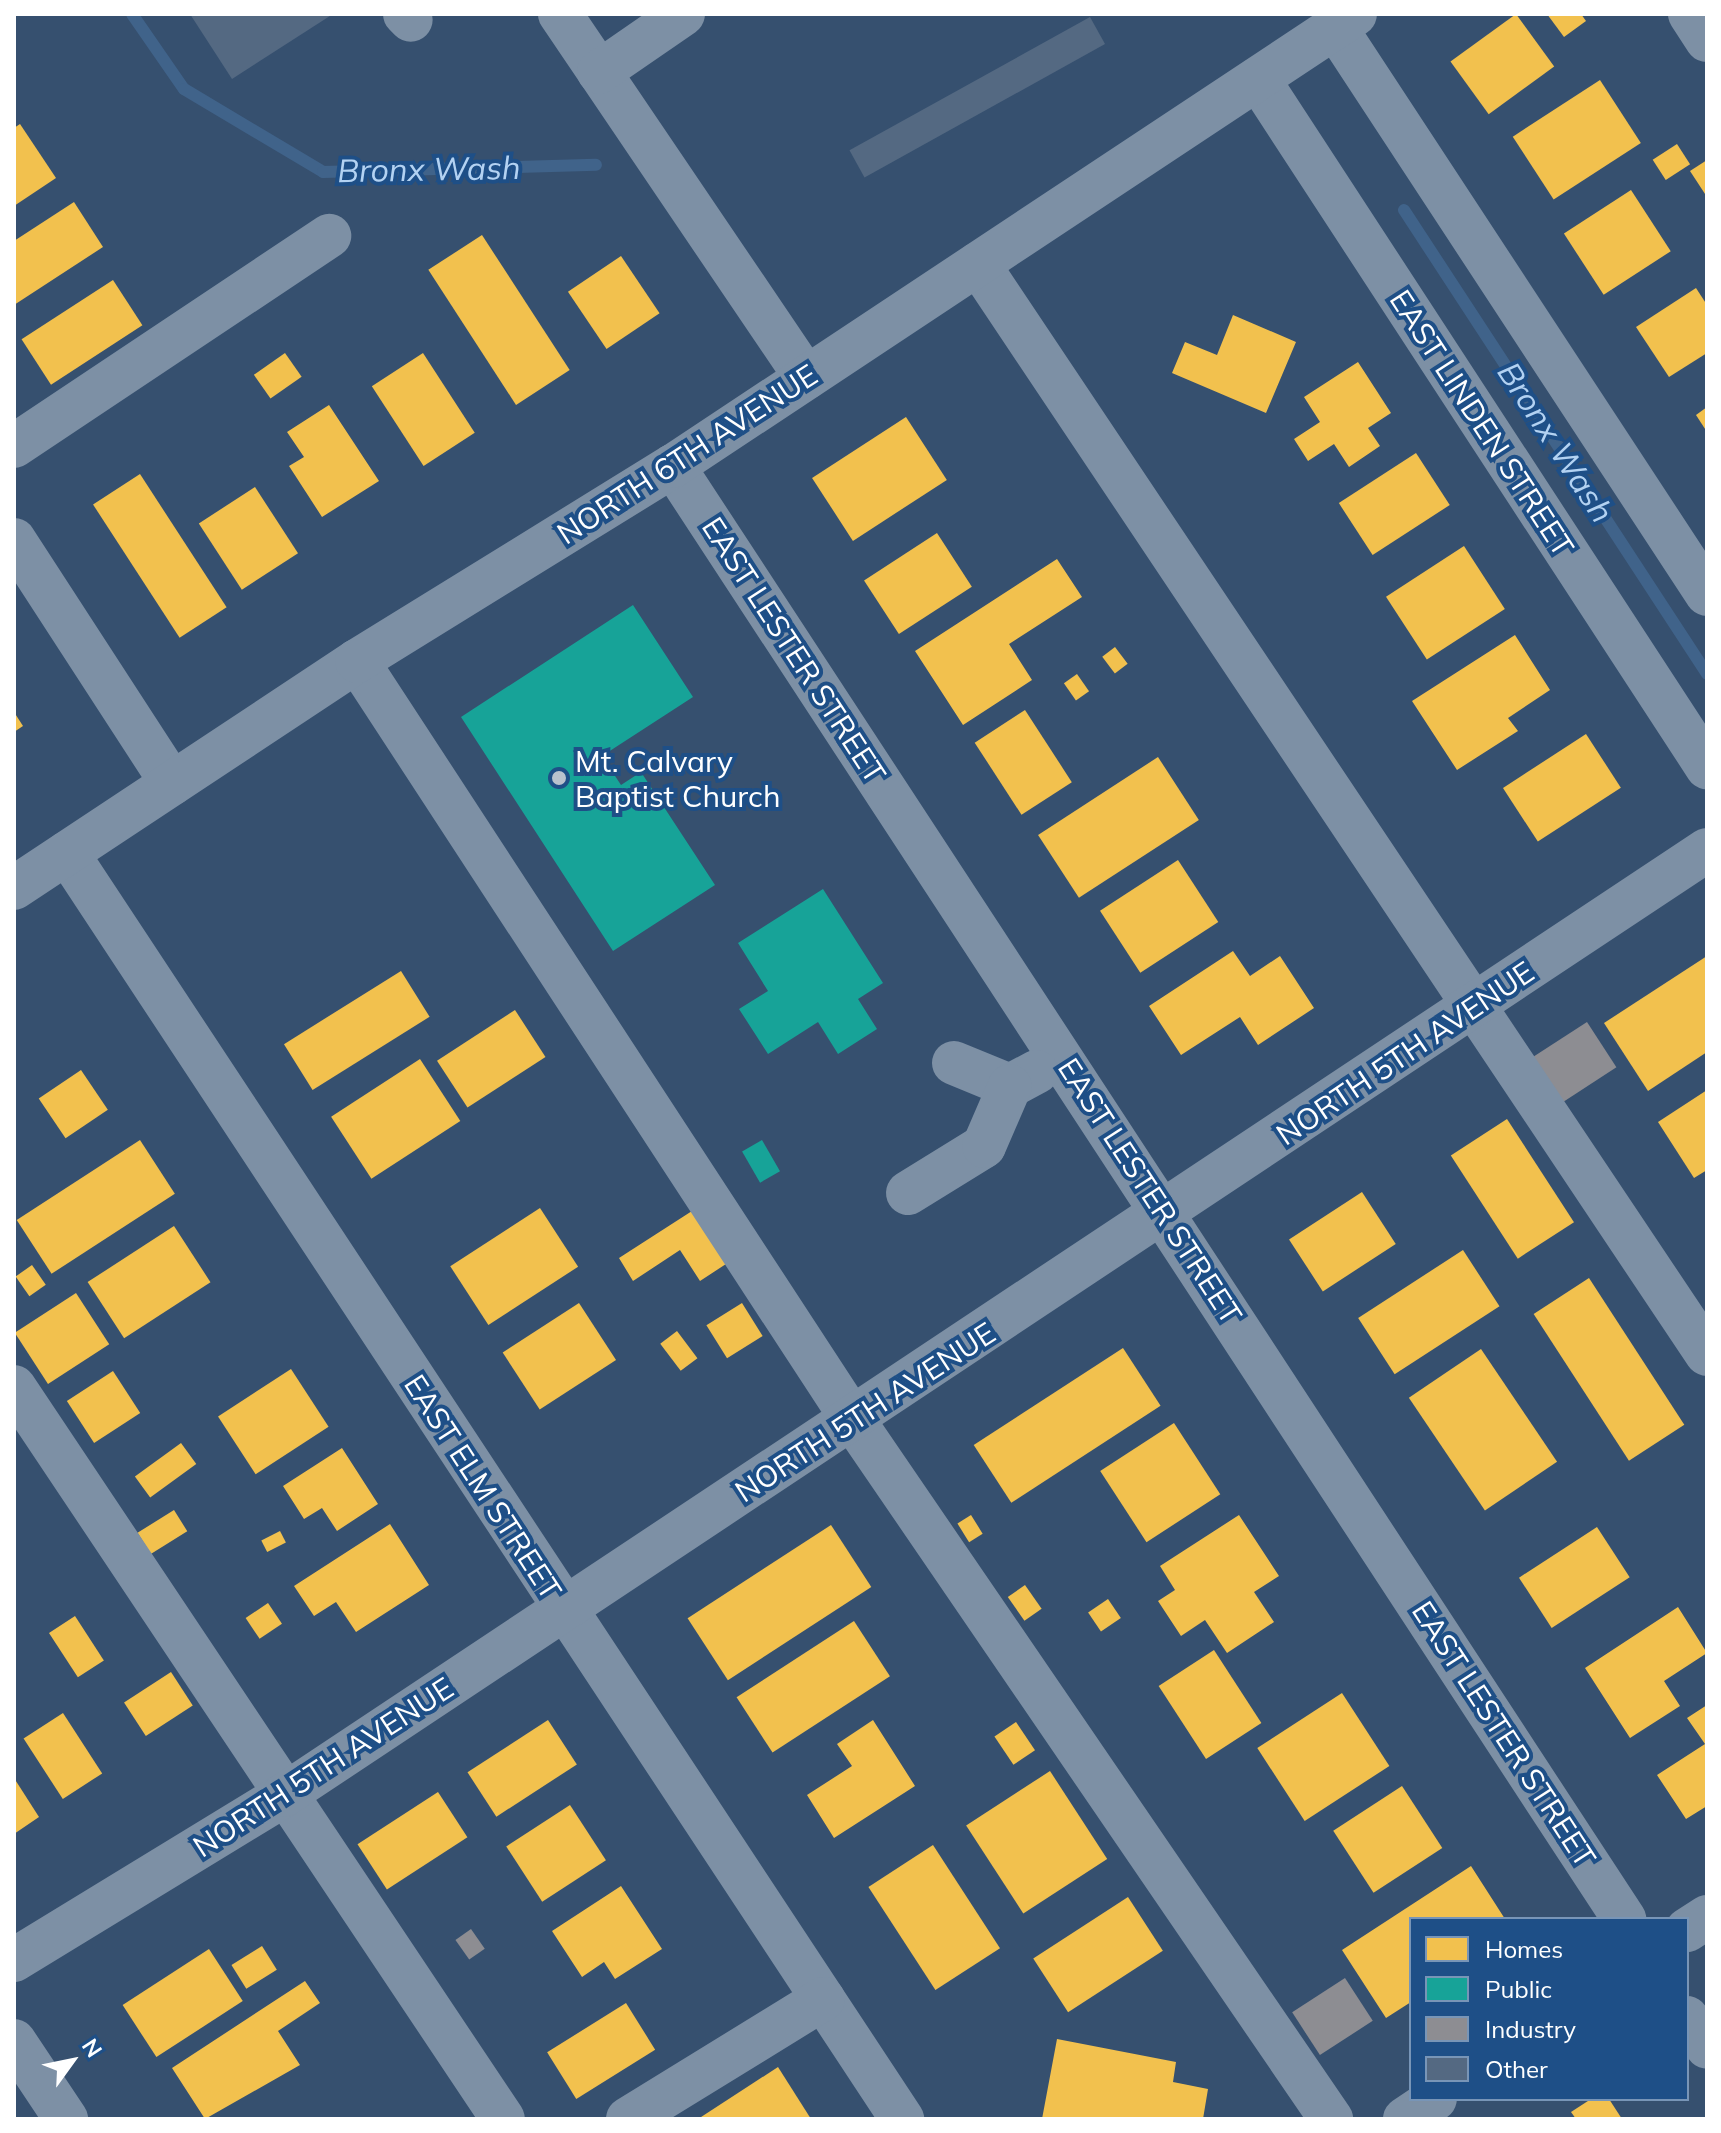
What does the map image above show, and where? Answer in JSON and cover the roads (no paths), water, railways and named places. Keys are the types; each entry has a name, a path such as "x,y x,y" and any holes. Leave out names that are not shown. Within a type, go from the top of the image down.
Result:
{"street":[{"path":"560,14 806,378"},
{"path":"599,72 683,14"},
{"path":"1690,14 1707,40"},
{"path":"1345,21 1707,594"},
{"name":"NORTH 6TH AVENUE","path":"14,888 357,661 673,466 1345,21"},
{"name":"EAST LINDEN STREET","path":"1258,79 1707,767"},
{"path":"14,446 329,236"},
{"path":"978,264 1477,1005 1707,1354"},
{"name":"EAST LESTER STREET","path":"673,466 1166,1214 1623,1917"},
{"path":"14,540 172,783"},
{"path":"357,661 853,1420 1331,2119"},
{"name":"NORTH 5TH AVENUE","path":"14,1960 284,1795 1166,1214 1707,850"},
{"name":"EAST ELM STREET","path":"67,853 902,2119"},
{"path":"908,1193 984,1146 1010,1086 1062,1057"},
{"path":"954,1063 1010,1086"},
{"path":"14,1387 503,2119"},
{"path":"1689,1929 1707,1917"},
{"path":"628,2119 823,1999"},
{"path":"1689,2021 1707,2047"},
{"path":"14,2041 66,2119"},
{"path":"1405,2119 1432,2101"}],"waterway":[{"name":"Bronx Wash","path":"132,14 184,89 323,172 596,165"},
{"name":"Bronx Wash","path":"1404,210 1707,674"}],"place":[{"name":"Mt. Calvary Baptist Church","path":"559,778"}]}
